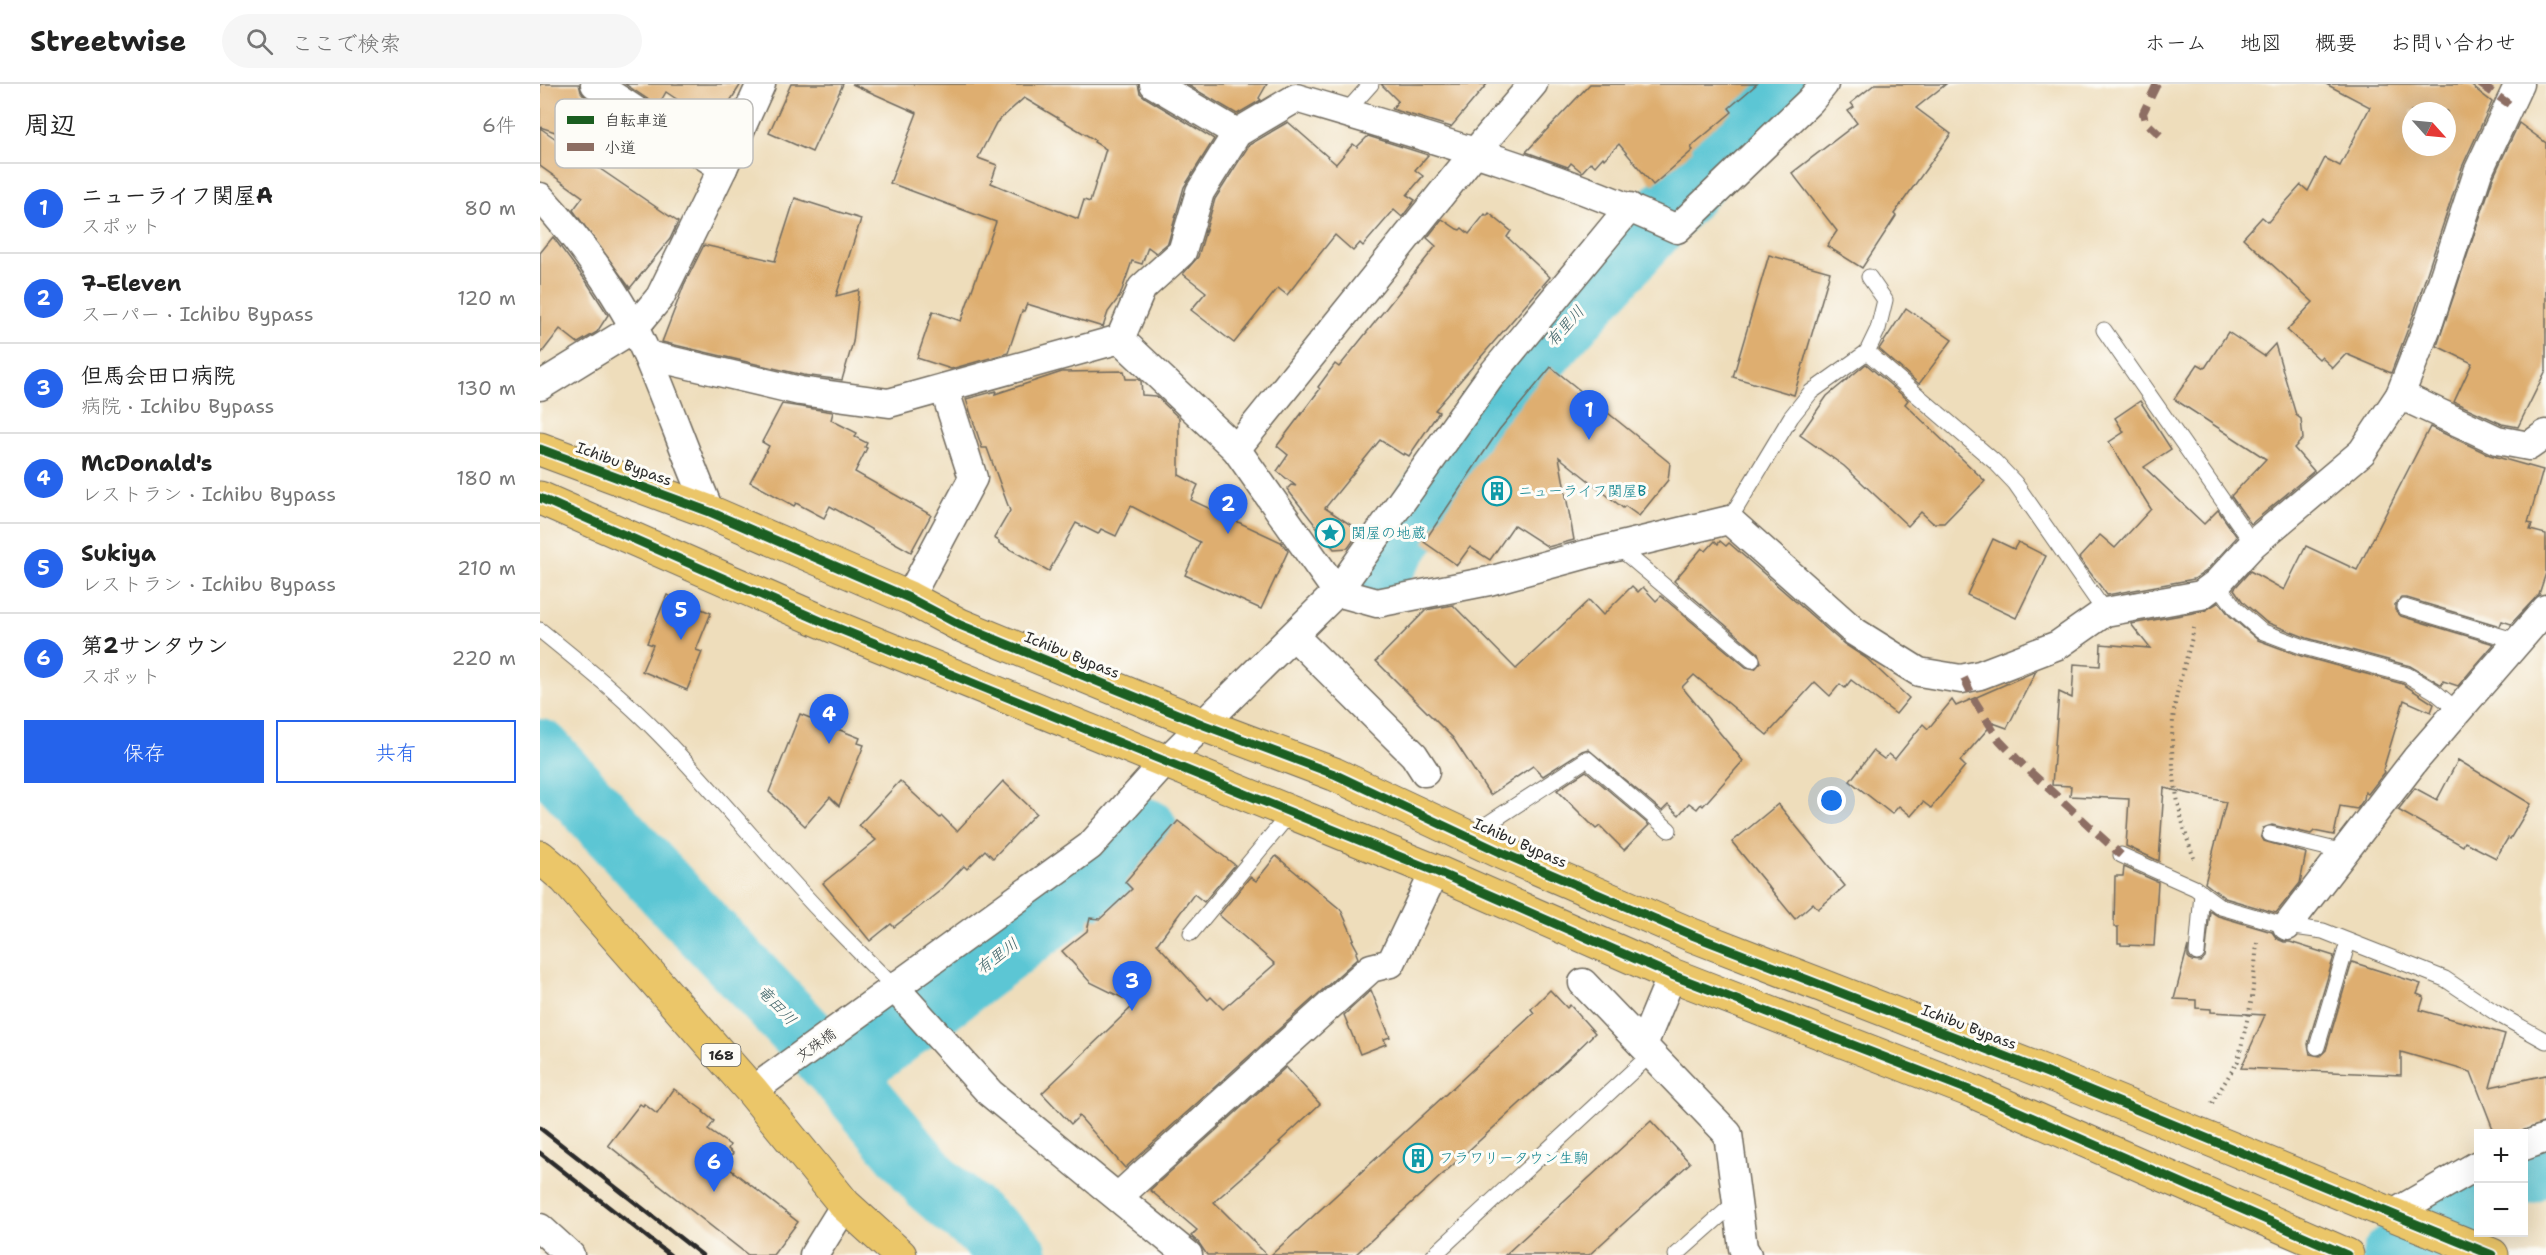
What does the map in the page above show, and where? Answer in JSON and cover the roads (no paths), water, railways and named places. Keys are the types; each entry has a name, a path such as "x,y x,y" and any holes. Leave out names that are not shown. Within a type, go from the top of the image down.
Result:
{"highway":[{"name":"Ichibu Bypass","path":"540,449 711,512 909,598 960,625 1204,725 1334,774 1469,837 1692,935 2044,1072 2488,1253"},
{"path":"540,498 830,625 1167,760 1435,871 1672,975 1969,1090 2332,1252"},
{"name":"168","path":"540,857 565,878 752,1091 845,1205 900,1255"}],"street":[{"path":"595,84 618,99"},
{"path":"753,102 761,84"},
{"path":"1154,84 1237,133"},
{"path":"1236,449 1476,151 1533,84"},
{"path":"1120,339 1142,288 1182,252 1200,192 1237,133 1296,91 1345,112 1476,151 1630,207 1677,229 1810,101 1824,84"},
{"path":"1120,339 1236,449 1337,592 1377,603 1489,581 1729,520 1855,632 1919,672 1961,679 1980,675 2058,645 2105,612 2209,589 2253,544 2362,453 2400,395 2430,319 2478,172 2519,84"},
{"path":"540,386 634,328 660,297 723,168"},
{"path":"540,197 562,221 592,261 634,328 711,512"},
{"name":"文殊橋","path":"752,1091 1090,846 1167,760 1337,592 1490,377 1630,207"},
{"path":"647,355 800,391 888,403 1120,339"},
{"path":"909,598 973,478 944,388"},
{"path":"2400,395 2498,440 2529,446 2546,434"},
{"path":"2287,926 2457,710 2520,642 2546,609"},
{"path":"1294,636 1414,755 1425,772"},
{"path":"1118,1197 1371,968 1391,963 1435,871"},
{"path":"1647,1050 1672,975"},
{"path":"1583,983 1728,1134 1743,1248 1747,1255"},
{"path":"886,993 990,1093 1188,1255"},
{"path":"2528,1144 2546,1138"},
{"path":"2393,1214 2474,1167"},
{"path":"814,1255 845,1205"},
{"path":"540,1228 570,1255"}],"lane":[{"path":"1345,112 1371,84"},
{"path":"1729,520 1791,417 1811,392 1867,352 1878,329 1885,300 1869,277"},
{"path":"2104,330 2253,544"},
{"path":"1867,352 1995,462 2015,483 2105,612"},
{"path":"1618,547 1752,660"},
{"path":"2209,589 2261,631 2304,647 2407,675 2434,691 2457,710"},
{"path":"2404,607 2520,642"},
{"path":"540,630 608,685 660,735 821,912 886,993"},
{"path":"1469,837 1587,759 1669,830"},
{"path":"1191,933 1291,812"},
{"path":"2270,834 2344,852"},
{"path":"2121,855 2202,893 2222,907 2287,926 2323,931 2445,979 2496,1013 2546,1041"},
{"path":"2197,953 2202,893"},
{"path":"2317,1047 2348,942"},
{"path":"1434,1255 1647,1050"},
{"path":"1676,1255 1737,1201"}],"waterway":[{"name":"有里川","path":"1369,585 1490,411 1556,334 1782,84"},
{"name":"竜田川","path":"540,751 677,901 842,1075 934,1185 1016,1255"},
{"name":"有里川","path":"842,1075 1057,911 1100,876 1146,830"},
{"path":"2528,1170 2546,1159"},
{"path":"2394,1255 2474,1205"}],"railway":[{"path":"540,1128 702,1255"},
{"path":"540,1153 670,1255"}],"place":[{"name":"ニューライフ関屋A","path":"1589,440"},
{"name":"ニューライフ関屋B","path":"1497,491"},
{"name":"関屋の地蔵","path":"1330,533"},
{"name":"7-Eleven","path":"1228,534"},
{"name":"Sukiya","path":"681,640"},
{"name":"McDonald's","path":"829,744"},
{"name":"但馬会田口病院","path":"1132,1011"},
{"name":"フラワリータウン生駒","path":"1418,1158"},
{"name":"第2サンタウン","path":"714,1192"}]}
